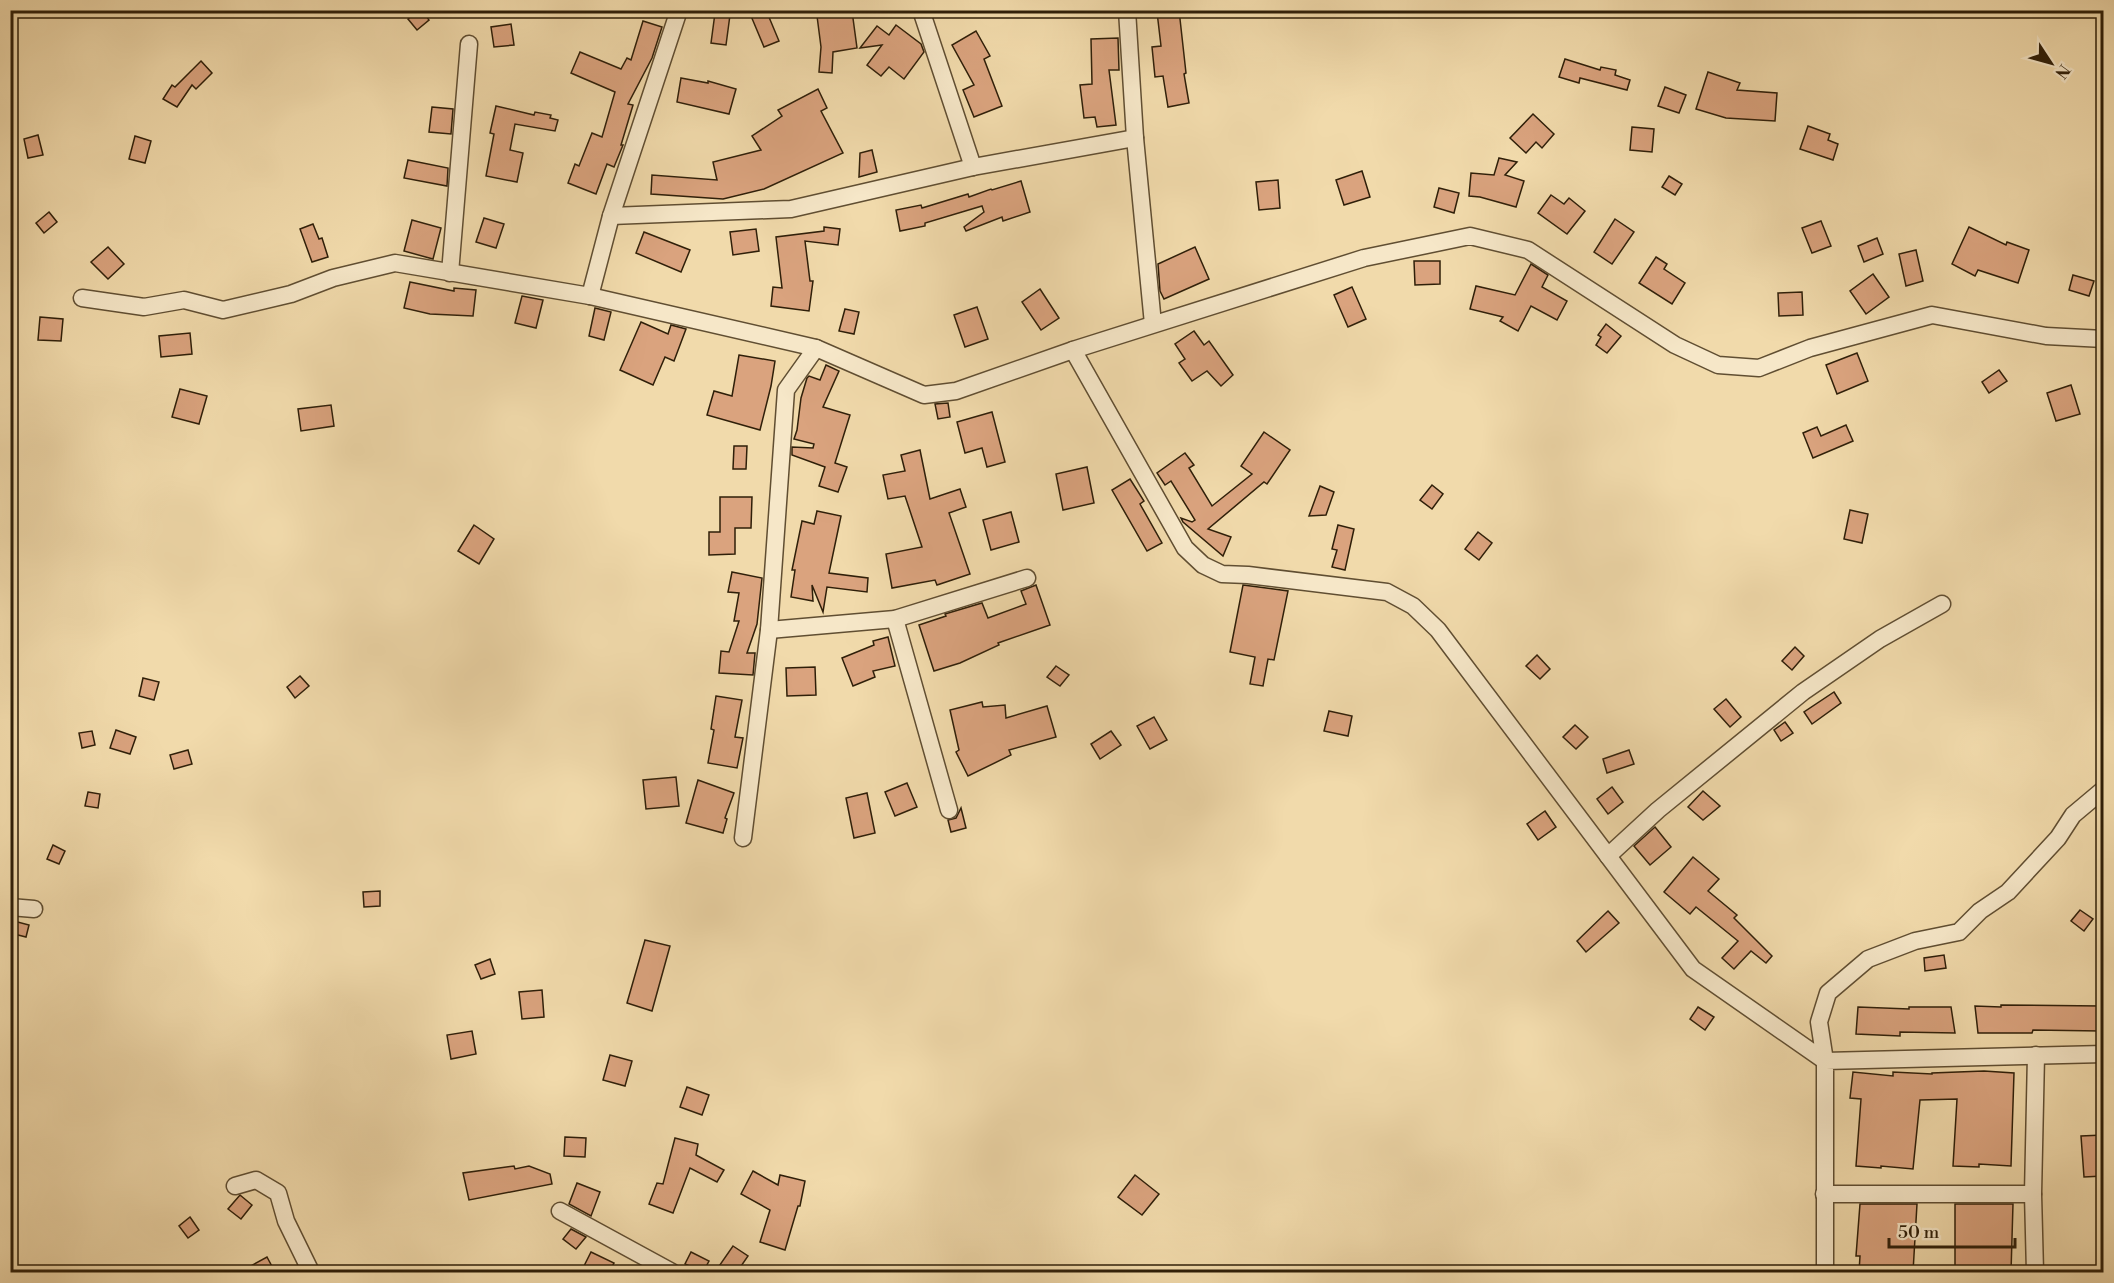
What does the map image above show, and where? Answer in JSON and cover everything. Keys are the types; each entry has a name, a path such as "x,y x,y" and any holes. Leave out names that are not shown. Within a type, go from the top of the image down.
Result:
{"street":[{"path":"590,296 611,216 679,10"},
{"path":"921,10 973,167"},
{"path":"1127,10 1135,138 1153,324"},
{"path":"450,273 470,44"},
{"path":"611,216 791,209 973,167 1135,138"},
{"path":"82,298 144,307 184,300 223,310 291,294 333,278 395,263 590,296 816,348 924,394 956,391 1073,350 1364,258 1470,236 1527,250 1675,345 1718,365 1759,368 1810,348 1932,315 2046,336 2103,339"},
{"path":"743,838 769,630 786,390 816,348"},
{"path":"1073,350 1185,548 1203,565 1222,574 1248,575 1387,592 1413,606 1438,630 1693,969 1825,1061 2103,1054"},
{"path":"769,630 895,619 1027,578"},
{"path":"1608,856 1658,810 1803,692 1880,639 1942,604"},
{"path":"895,619 949,810"},
{"path":"1825,1272 1825,1061 1820,1022 1828,993 1868,959 1915,940 1959,932 1980,912 2008,892 2058,838 2073,815 2103,789"},
{"path":"10,907 34,909"},
{"path":"2035,1272 2033,1194 2036,1055"},
{"path":"235,1186 256,1180 278,1193 286,1221 311,1272"},
{"path":"1824,1194 2033,1194"},
{"path":"560,1211 672,1272"}],"building":[{"path":"422,10 429,20 417,30 408,19"},
{"path":"766,10 779,41 764,47 751,16"},
{"path":"1179,10 1186,73 1184,74 1189,103 1168,107 1163,76 1155,77 1152,47 1161,46 1157,12"},
{"path":"852,11 857,48 833,52 832,73 819,72 821,47 817,16"},
{"path":"715,13 730,15 726,45 711,43"},
{"path":"643,21 662,27 652,58 628,104 633,105 621,145 623,145 614,167 607,164 596,194 568,183 575,164 579,166 592,133 602,137 615,92 571,73 580,52 621,69 627,58 631,60"},
{"path":"511,24 514,45 494,47 491,27"},
{"path":"896,25 921,44 924,52 904,79 889,67 881,76 867,65 882,45 860,48 877,26 889,35"},
{"path":"976,31 990,56 984,59 1002,106 974,117 963,90 974,85 952,45"},
{"path":"1118,38 1119,70 1109,70 1116,125 1097,127 1095,117 1084,118 1080,85 1092,84 1091,39"},
{"path":"1565,59 1600,70 1601,67 1616,70 1615,75 1630,80 1627,90 1580,78 1579,83 1559,77"},
{"path":"201,61 212,73 196,89 192,85 177,107 163,99 172,85 175,87"},
{"path":"1708,72 1740,83 1737,90 1777,93 1775,121 1726,118 1696,109"},
{"path":"681,78 708,83 708,81 736,89 729,114 677,102"},
{"path":"1665,87 1686,95 1679,113 1658,106"},
{"path":"818,89 827,108 821,111 843,153 764,189 723,199 651,194 652,175 717,180 713,162 761,150 752,136 782,116 778,110"},
{"path":"496,106 534,115 535,112 551,115 550,118 558,120 555,131 515,124 510,150 523,153 517,182 486,176 494,134 490,133"},
{"path":"432,107 453,109 451,134 429,132"},
{"path":"1533,114 1554,134 1542,148 1536,142 1526,153 1510,138"},
{"path":"1808,126 1830,134 1828,140 1838,144 1833,160 1800,149"},
{"path":"1632,127 1654,129 1652,152 1630,150"},
{"path":"38,135 43,155 28,158 24,139"},
{"path":"135,136 151,141 145,163 129,159"},
{"path":"872,150 877,172 859,177 860,153"},
{"path":"1499,158 1517,162 1505,175 1524,181 1516,207 1469,196 1471,173 1494,175"},
{"path":"408,160 448,168 447,186 404,178"},
{"path":"1362,171 1370,197 1344,205 1336,180"},
{"path":"1669,176 1682,184 1675,195 1662,187"},
{"path":"1278,180 1280,208 1259,210 1256,182"},
{"path":"1021,181 1030,212 1003,221 1002,217 966,231 964,227 984,212 982,206 925,223 925,226 900,231 896,210 921,205 922,208"},
{"path":"1439,188 1459,193 1454,213 1434,207"},
{"path":"1551,195 1564,204 1569,198 1585,211 1567,234 1538,213"},
{"path":"49,212 57,222 44,233 36,223"},
{"path":"484,218 504,224 496,248 476,242"},
{"path":"1615,219 1634,232 1612,264 1594,252"},
{"path":"412,220 441,228 433,259 404,251"},
{"path":"1821,221 1831,246 1812,253 1802,228"},
{"path":"313,224 319,239 322,238 328,257 312,262 300,229"},
{"path":"824,227 840,229 838,245 805,241 810,281 813,281 809,311 771,306 773,287 782,288 776,237 824,231"},
{"path":"1969,227 2006,245 2007,242 2029,250 2018,283 1978,270 1975,276 1952,264"},
{"path":"756,229 759,251 733,255 730,232"},
{"path":"644,232 690,250 681,272 636,253"},
{"path":"1877,238 1883,254 1864,262 1858,246"},
{"path":"108,247 124,264 108,279 91,262"},
{"path":"1195,247 1209,279 1164,299 1160,291 1158,264"},
{"path":"1916,250 1923,281 1906,286 1899,254"},
{"path":"1656,257 1667,264 1664,269 1685,283 1672,304 1639,283"},
{"path":"1414,261 1440,261 1440,284 1415,285"},
{"path":"1531,264 1548,275 1542,287 1567,301 1557,320 1531,306 1518,331 1500,321 1503,317 1470,309 1476,286 1515,295"},
{"path":"1873,274 1889,297 1866,314 1850,291"},
{"path":"2073,275 2094,281 2089,296 2069,290"},
{"path":"410,282 454,291 454,288 476,290 473,316 430,314 404,308"},
{"path":"1352,287 1366,319 1348,327 1334,295"},
{"path":"1040,289 1059,318 1041,330 1022,302"},
{"path":"1802,292 1803,315 1779,316 1778,293"},
{"path":"522,296 543,300 536,328 515,323"},
{"path":"977,307 988,339 965,347 954,315"},
{"path":"595,308 611,312 604,340 589,336"},
{"path":"845,309 859,312 854,334 839,331"},
{"path":"40,317 63,319 61,341 38,340"},
{"path":"641,322 668,334 671,325 686,329 674,361 665,357 653,385 620,370"},
{"path":"1606,324 1621,336 1607,353 1596,345 1601,337 1598,335"},
{"path":"1194,331 1204,345 1209,341 1233,375 1221,386 1207,371 1192,381 1179,363 1185,359 1175,344"},
{"path":"190,333 192,354 161,357 159,336"},
{"path":"1857,353 1868,381 1837,394 1826,365"},
{"path":"739,355 775,361 760,430 707,415 714,391 732,396"},
{"path":"826,365 839,371 823,407 850,415 835,463 847,467 838,492 819,486 825,467 792,455 792,447 813,448 814,444 794,439 807,378 809,376 820,380"},
{"path":"1999,370 2007,381 1989,393 1982,382"},
{"path":"2071,385 2080,414 2056,421 2047,393"},
{"path":"180,389 207,396 199,424 172,417"},
{"path":"948,403 950,417 938,419 935,404"},
{"path":"331,405 334,426 301,431 298,409"},
{"path":"992,412 1005,462 987,467 982,448 965,453 957,422"},
{"path":"1846,425 1853,441 1813,458 1803,433 1817,427 1821,436"},
{"path":"1264,432 1290,450 1267,484 1264,482 1208,529 1231,537 1223,556 1183,522 1181,518 1192,522 1195,520 1171,481 1165,485 1157,473 1185,453 1194,465 1189,468 1212,506 1252,474 1241,466"},
{"path":"734,446 747,446 746,469 733,469"},
{"path":"920,450 930,499 960,489 966,507 949,513 970,574 937,585 935,580 892,588 886,554 922,547 905,496 888,499 883,475 905,471 901,455"},
{"path":"1087,467 1094,503 1063,510 1056,474"},
{"path":"1130,479 1144,501 1140,504 1162,543 1147,551 1112,490"},
{"path":"1432,485 1443,494 1432,509 1420,500"},
{"path":"1320,486 1334,492 1326,515 1309,516"},
{"path":"720,497 752,497 751,528 735,528 735,554 709,555 709,532 720,532"},
{"path":"1850,510 1868,514 1862,543 1844,539"},
{"path":"817,511 841,516 829,573 868,578 867,592 827,587 823,612 812,585 813,601 791,597 795,570 792,570 802,521 814,524"},
{"path":"1011,512 1019,542 991,550 983,520"},
{"path":"474,525 494,539 479,564 458,551"},
{"path":"1338,525 1354,529 1345,570 1332,567 1337,550 1332,549"},
{"path":"1478,532 1492,543 1479,560 1465,549"},
{"path":"732,572 762,578 757,624 747,653 755,653 753,675 719,673 721,651 729,652 739,621 734,621 739,593 728,592"},
{"path":"1036,585 1050,625 998,643 999,645 960,663 934,671 919,625 946,616 945,614 982,603 988,618 1026,604 1021,591"},
{"path":"1243,585 1288,591 1274,660 1268,659 1263,686 1250,684 1255,657 1230,652"},
{"path":"888,637 895,666 873,671 875,677 853,686 842,658 874,645 873,641"},
{"path":"1795,647 1804,656 1792,670 1782,661"},
{"path":"1537,655 1550,669 1540,679 1526,666"},
{"path":"1056,666 1069,675 1060,686 1047,677"},
{"path":"815,667 816,695 787,696 786,668"},
{"path":"300,676 309,686 295,698 287,687"},
{"path":"143,678 159,682 154,700 139,696"},
{"path":"1834,692 1841,703 1812,724 1804,712"},
{"path":"716,696 742,700 735,737 743,738 737,768 708,763 714,730 711,729"},
{"path":"1726,699 1741,717 1730,727 1714,709"},
{"path":"982,702 983,707 1005,705 1006,718 1047,706 1056,737 1009,750 1011,755 968,776 956,752 959,750 950,710"},
{"path":"1329,711 1352,716 1348,736 1324,731"},
{"path":"1154,717 1167,740 1150,749 1137,726"},
{"path":"1785,722 1793,733 1781,741 1774,730"},
{"path":"1575,725 1588,737 1576,749 1563,737"},
{"path":"116,730 136,737 130,754 110,748"},
{"path":"92,731 95,745 82,748 79,733"},
{"path":"1111,731 1121,745 1100,759 1091,744"},
{"path":"188,750 192,764 174,769 170,755"},
{"path":"1629,750 1634,764 1607,773 1603,759"},
{"path":"676,777 679,806 646,809 643,780"},
{"path":"698,780 734,793 725,818 727,819 723,833 686,823"},
{"path":"907,783 917,807 895,816 885,792"},
{"path":"1612,787 1623,802 1608,814 1597,799"},
{"path":"1703,791 1720,806 1703,820 1688,807"},
{"path":"88,792 100,794 98,808 85,806"},
{"path":"867,793 875,833 854,838 846,798"},
{"path":"961,808 966,828 951,832 948,820 956,818"},
{"path":"1545,811 1556,827 1538,840 1527,824"},
{"path":"1655,827 1671,847 1650,865 1634,846"},
{"path":"53,845 65,851 59,864 47,859"},
{"path":"1693,857 1719,879 1708,891 1737,915 1734,918 1772,956 1766,963 1751,951 1734,969 1722,958 1738,941 1696,907 1690,914 1664,892"},
{"path":"380,891 380,906 364,907 363,892"},
{"path":"2080,910 2093,919 2084,931 2071,921"},
{"path":"1608,911 1619,923 1586,952 1577,941"},
{"path":"10,920 29,925 26,937 10,933"},
{"path":"645,940 670,946 652,1011 627,1003"},
{"path":"1944,955 1946,968 1925,971 1924,958"},
{"path":"490,959 495,974 481,979 475,965"},
{"path":"542,990 544,1017 522,1019 519,992"},
{"path":"2001,1005 2101,1006 2101,1031 2033,1030 2032,1033 1978,1033 1975,1006 2001,1007"},
{"path":"1698,1007 1714,1017 1705,1030 1690,1019"},
{"path":"1858,1007 1909,1009 1909,1007 1951,1007 1955,1033 1900,1032 1900,1036 1856,1034"},
{"path":"472,1031 476,1054 451,1059 447,1035"},
{"path":"610,1055 632,1061 625,1086 603,1080"},
{"path":"1984,1071 2014,1073 2011,1166 1979,1164 1979,1167 1953,1166 1957,1099 1920,1100 1913,1169 1856,1166 1861,1099 1850,1098 1853,1072 1893,1076 1893,1072 1932,1074"},
{"path":"687,1087 709,1095 702,1115 680,1107"},
{"path":"2103,1135 2103,1176 2084,1177 2081,1136"},
{"path":"565,1137 586,1138 585,1157 564,1156"},
{"path":"675,1138 698,1144 696,1155 724,1170 717,1182 690,1168 673,1213 649,1204 657,1183 663,1184"},
{"path":"514,1166 515,1169 529,1166 550,1174 552,1184 469,1200 463,1173"},
{"path":"753,1171 778,1185 780,1175 805,1181 800,1206 798,1206 785,1250 760,1242 770,1210 741,1194"},
{"path":"1135,1175 1159,1194 1142,1215 1118,1197"},
{"path":"577,1183 600,1192 591,1216 569,1204"},
{"path":"240,1195 252,1205 241,1219 228,1209"},
{"path":"1860,1204 1917,1204 1913,1272 1859,1272 1860,1256 1856,1256"},
{"path":"1955,1204 2013,1204 2011,1272 1955,1272"},
{"path":"190,1217 199,1230 188,1238 179,1226"},
{"path":"571,1229 586,1237 576,1249 563,1239"},
{"path":"733,1246 748,1256 737,1272 715,1272"},
{"path":"591,1252 614,1263 609,1272 581,1272"},
{"path":"691,1252 709,1261 703,1272 685,1264"},
{"path":"267,1257 275,1272 240,1272"}]}
